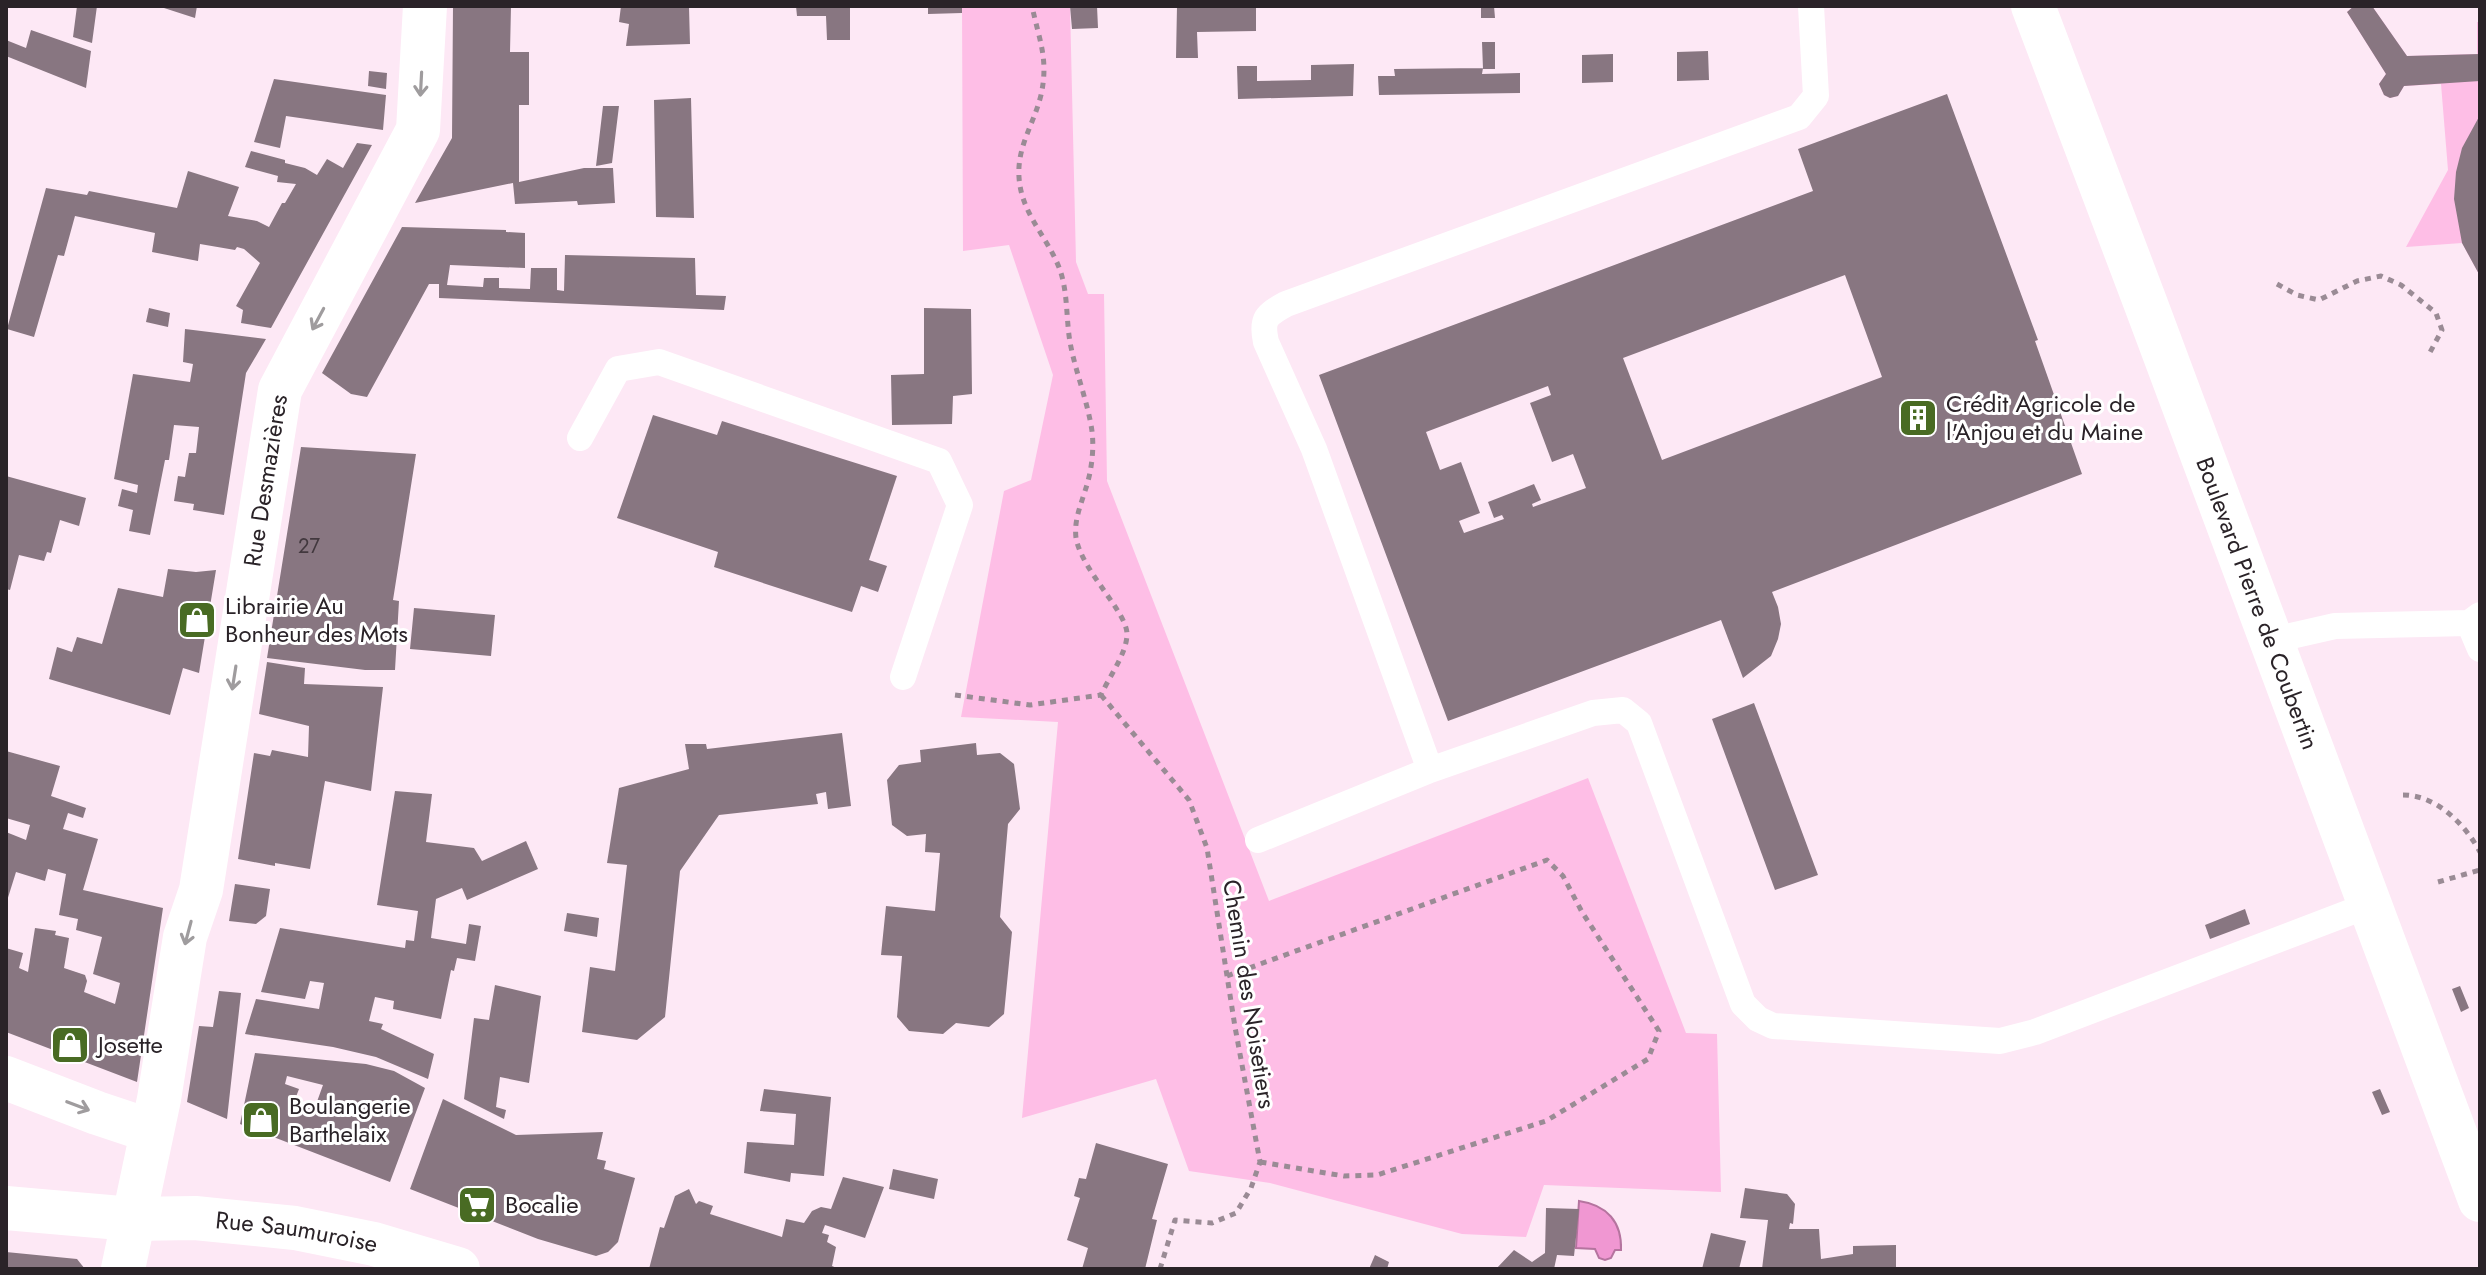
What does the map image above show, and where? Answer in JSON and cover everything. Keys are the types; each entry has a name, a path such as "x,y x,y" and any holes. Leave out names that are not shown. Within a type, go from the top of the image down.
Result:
{"street":[{"name":"Rue Desmazières","path":"123,1269 185,937 201,890 280,390 418,130 425,6"},
{"name":"Boulevard Pierre de Coubertin","path":"2033,6 2273,640 2480,1200"},
{"path":"6,1078 151,1131"},
{"name":"Rue Saumuroise","path":"6,1208 132,1219 195,1218 295,1228 374,1244 458,1269"}],"lane":[{"path":"1430,770 1394,663 1314,449 1266,342 1263,326 1269,313 1286,304 1799,117 1816,96 1811,6"},
{"path":"580,438 618,369 659,362 939,461 960,505 903,677"},
{"path":"2273,640 2335,626 2474,619 2480,649"},
{"path":"1258,840 1430,770 1593,713 1623,710 1639,723 1743,1004 1758,1019 1773,1026 2000,1041 2049,1027 2369,905"}],"path":[{"path":"955,695 1030,705 1101,695 1123,649 1127,632 1085,564 1076,536 1079,505 1090,468 1092,429 1069,339 1061,272 1030,219 1022,198 1020,158 1023,140 1040,97 1044,70 1040,30 1032,6"},
{"path":"2277,284 2297,295 2319,300 2357,281 2381,276 2392,280 2436,313 2442,330 2428,356"},
{"name":"Chemin des Noisetiers","path":"1101,695 1189,800 1200,824 1207,848 1260,1162"},
{"path":"2403,795 2421,795 2454,818 2480,852"},
{"path":"1160,1269 1175,1220 1212,1223 1236,1213 1251,1188 1260,1162 1344,1176 1377,1175 1546,1121 1648,1059 1659,1031 1597,937 1563,876 1547,860 1227,976"},
{"path":"2438,882 2480,870"}],"shaded area":[{"path":"962,6 1070,6 1076,262 1088,294 1104,294 1107,481 1269,901 1588,778 1686,1033 1717,1034 1721,1192 1544,1185 1526,1237 1462,1234 1270,1183 1189,1171 1156,1079 1022,1118 1058,722 961,717 1004,491 1031,480 1053,375 1009,245 963,251"},
{"path":"2354,6 2372,6 2407,56 2477,54 2477,22 2480,22 2480,276 2462,243 2406,247 2448,170 2441,84 2404,86 2398,96 2390,98 2384,95 2379,84 2386,74 2347,12"},
{"path":"1579,1201 1598,1206 1616,1223 1621,1250 1615,1250 1611,1258 1599,1258 1595,1249 1576,1248"}],"building":[{"path":"77,6 97,6 92,43 73,37"},
{"path":"197,6 195,18 164,8"},
{"path":"453,6 511,6 510,52 529,52 529,105 519,105 519,182 584,168 613,168 615,203 515,204 513,183 415,203 452,138"},
{"path":"621,6 689,7 690,44 626,46 629,24 619,22"},
{"path":"796,6 850,6 850,40 827,40 826,16 797,16"},
{"path":"928,6 962,6 962,13 928,14"},
{"path":"1070,6 1097,6 1098,28 1072,29"},
{"path":"1177,6 1256,6 1256,31 1197,32 1198,58 1176,58"},
{"path":"1481,6 1494,6 1495,18 1481,18"},
{"path":"2354,6 2372,6 2407,56 2480,54 2480,81 2404,86 2398,96 2390,98 2384,95 2379,84 2386,74 2347,12"},
{"path":"31,30 91,51 86,88 6,56 6,40 26,48"},
{"path":"1482,42 1495,42 1495,69 1483,69"},
{"path":"1708,51 1709,80 1677,81 1677,52"},
{"path":"1613,54 1613,82 1582,83 1582,55"},
{"path":"1354,64 1353,96 1238,99 1237,66 1257,66 1257,81 1311,80 1311,65"},
{"path":"1483,68 1482,74 1520,73 1520,93 1379,95 1378,76 1395,76 1394,69"},
{"path":"369,71 387,73 386,89 368,86"},
{"path":"274,79 386,95 383,130 286,116 280,148 254,142"},
{"name":"Crédit Agricole de l'Anjou et du Maine","path":"1947,94 2038,340 2035,341 2082,474 1772,592 1781,624 1778,639 1771,656 1743,678 1721,620 1448,721 1319,375 1813,191 1798,149","holes":["1845,275 1882,377 1662,460 1623,358","1548,386 1551,395 1530,403 1552,462 1573,454 1586,488 1533,507 1532,504 1541,500 1534,484 1488,502 1494,518 1502,515 1504,519 1464,533 1459,521 1480,513 1461,462 1440,470 1426,432"]},
{"path":"691,98 694,218 656,217 654,100"},
{"path":"603,106 619,106 612,163 596,166"},
{"path":"2480,115 2480,276 2462,243 2454,199 2462,148"},
{"path":"357,143 372,145 271,328 241,323 243,310 236,306 260,263 244,249 200,244 198,261 152,252 155,233 75,216 64,256 58,255 34,337 7,329 46,188 87,195 89,191 177,208 188,171 239,187 228,216 257,221 269,227 296,184 277,182 278,176 245,167 251,151 285,160 285,163 317,175 327,159 343,168"},
{"path":"402,227 525,233 525,268 450,265 447,285 483,287 484,278 499,278 499,288 530,289 531,268 557,268 557,290 564,291 565,255 695,258 696,295 726,296 724,310 439,298 439,284 429,284 367,397 351,394 322,373"},
{"path":"149,308 170,313 168,327 146,322"},
{"path":"924,308 971,309 972,394 953,396 952,424 892,425 891,375 924,374"},
{"path":"185,329 266,339 246,373 224,515 193,510 194,504 174,501 178,476 185,477 189,453 196,453 199,427 174,425 169,460 165,460 150,535 129,531 133,510 118,506 122,489 137,493 138,485 114,479 133,374 190,382 193,364 183,362"},
{"path":"653,415 717,435 722,421 897,476 869,560 887,566 878,592 861,586 852,612 714,567 718,552 617,518"},
{"path":"301,447 416,454 393,600 399,601 395,670 365,670 267,658"},
{"path":"6,476 86,498 79,526 60,520 51,553 47,552 44,561 19,555 10,590 6,589"},
{"path":"168,569 196,572 216,570 199,673 183,668 170,715 49,679 57,647 72,652 77,637 102,644 118,588 163,597"},
{"path":"414,608 495,615 491,656 410,649"},
{"path":"267,662 305,668 304,684 383,687 371,791 325,781 310,869 238,859 254,753 270,756 272,750 308,757 309,726 259,714"},
{"path":"1754,703 1818,875 1775,890 1712,719"},
{"path":"842,733 851,806 828,809 826,792 816,794 818,804 719,815 680,871 665,1017 637,1040 582,1032 590,967 615,971 627,865 607,863 619,788 689,769 685,744 706,744 707,749"},
{"path":"976,743 977,755 1000,753 1014,764 1020,809 1008,824 1000,917 1012,932 1004,1014 989,1027 956,1023 943,1034 909,1031 897,1017 902,956 881,955 886,906 935,911 940,853 925,852 926,834 907,836 892,825 887,780 899,765 921,762 920,750"},
{"path":"6,751 60,766 51,796 86,808 83,818 68,813 63,829 98,839 83,890 163,908 137,1082 6,1032 6,948 23,953 19,968 28,972 35,928 56,931 55,935 69,938 64,968 85,975 84,992 115,1004 120,983 93,974 102,937 76,930 78,919 59,915 66,874 48,869 45,881 16,872 6,904 6,832 26,840 30,825 6,818"},
{"path":"395,791 432,794 426,842 474,848 482,861 526,841 538,869 467,900 462,888 436,899 431,938 466,944 469,924 481,926 475,961 457,958 454,971 451,970 441,1019 393,1009 394,1001 375,997 369,1021 383,1024 381,1029 434,1054 428,1079 376,1057 333,1047 245,1034 256,999 319,1009 324,983 310,981 305,999 261,992 280,928 405,948 406,940 414,941 418,911 377,905"},
{"path":"235,884 270,889 266,916 256,924 229,921"},
{"path":"2245,909 2250,924 2210,939 2205,925"},
{"path":"567,913 599,918 597,937 564,931"},
{"path":"495,985 541,996 529,1083 500,1077 496,1107 506,1110 504,1119 464,1099 474,1018 489,1020"},
{"path":"2460,986 2469,1008 2461,1012 2452,989"},
{"path":"219,991 241,993 227,1119 187,1102 199,1026 213,1027"},
{"path":"255,1053 366,1064 394,1071 425,1088 390,1182 240,1124","holes":["287,1076 323,1085 314,1110 294,1102 299,1089 285,1084"]},
{"path":"764,1089 831,1097 824,1176 791,1173 790,1182 744,1173 747,1142 794,1145 796,1114 760,1111"},
{"path":"2380,1089 2390,1112 2382,1115 2372,1092"},
{"path":"443,1099 516,1135 603,1132 597,1159 606,1161 604,1169 635,1178 618,1242 608,1252 596,1256 538,1239 410,1189"},
{"path":"1096,1143 1168,1164 1152,1219 1157,1220 1145,1269 1082,1269 1088,1248 1067,1240 1080,1198 1074,1196 1079,1178 1086,1179"},
{"path":"893,1169 938,1179 934,1199 889,1189"},
{"path":"843,1177 884,1187 865,1238 825,1225 822,1233 829,1235 827,1242 836,1247 832,1266 839,1269 649,1269 660,1227 664,1228 675,1196 689,1189 696,1204 699,1201 713,1206 710,1214 782,1237 786,1219 804,1223 812,1211 821,1207 831,1209"},
{"path":"1745,1188 1787,1194 1795,1204 1793,1224 1790,1223 1789,1229 1819,1229 1821,1259 1853,1254 1853,1246 1896,1245 1896,1269 1762,1269 1768,1220 1740,1218"},
{"path":"1546,1208 1579,1209 1574,1256 1557,1255 1554,1269 1496,1269 1514,1250 1532,1262 1545,1253"},
{"path":"1711,1233 1746,1241 1739,1269 1702,1269"},
{"path":"6,1252 77,1259 85,1269 6,1269"},
{"path":"1375,1255 1389,1262 1387,1269 1369,1269"}],"place":[{"name":"Crédit Agricole de l'Anjou et du Maine","path":"1918,418"},
{"name":"Librairie Au Bonheur des Mots","path":"197,620"},
{"name":"Josette","path":"70,1045"},
{"name":"Boulangerie Barthelaix","path":"261,1120"},
{"name":"Bocalie","path":"477,1205"}]}
